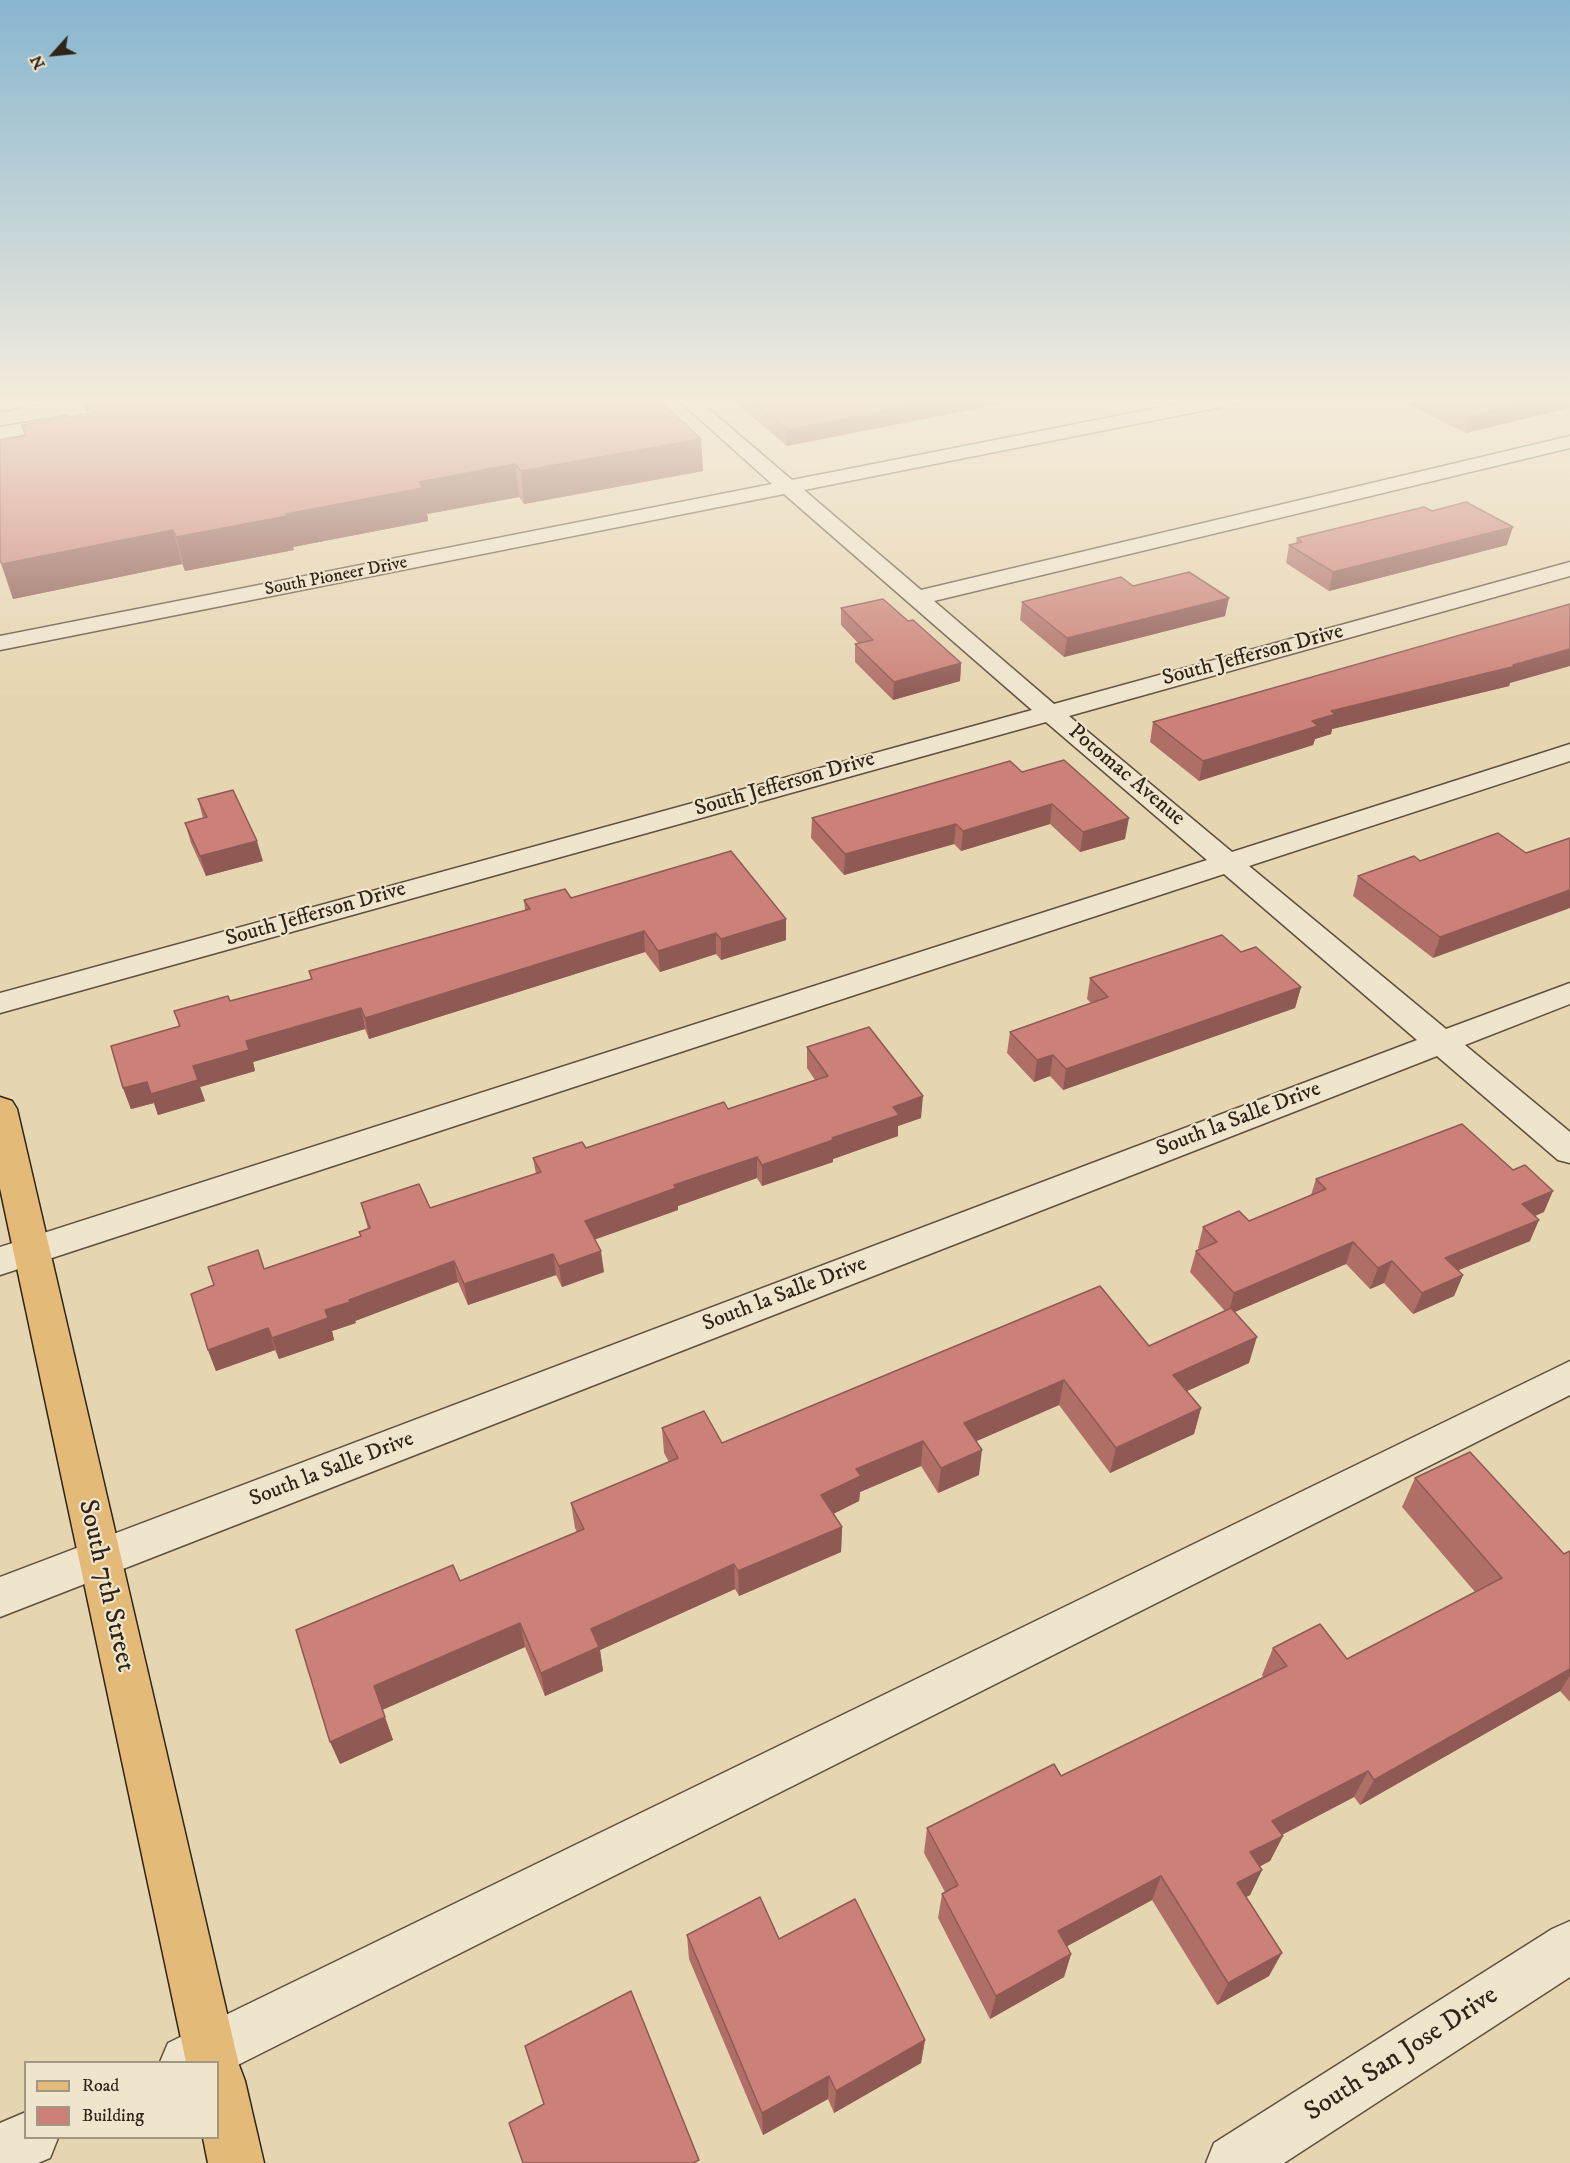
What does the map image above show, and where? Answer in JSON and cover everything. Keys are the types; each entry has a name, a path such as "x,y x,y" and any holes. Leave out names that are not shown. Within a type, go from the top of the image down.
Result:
{"main road":[{"name":"South 7th Street","path":"0,1109 15,1256 99,1560 206,2061"},
{"name":"South 7th Street","path":"219,2105 236,2163"}],"street":[{"name":"South Pioneer Drive","path":"0,643 730,499"},
{"name":"Potomac Avenue","path":"804,499 1049,712 1570,1151"},
{"path":"917,598 1332,499"},
{"name":"South Jefferson Drive","path":"0,1003 1570,569"},
{"path":"15,1256 1570,752"},
{"name":"South la Salle Drive","path":"0,1597 1570,993"},
{"path":"213,2061 1570,1377"},
{"name":"South San Jose Drive","path":"1234,2163 1570,1947"},
{"path":"0,2152 28,2139"}],"building":[{"path":"0,499 365,499 176,537 173,530 2,564 0,560"},
{"path":"1466,502 1513,527 1333,572 1289,545 1302,542 1297,538 1424,507 1432,511"},
{"path":"1189,572 1229,598 1067,638 1022,602 1121,577 1133,586"},
{"path":"883,599 908,621 913,620 961,663 894,682 855,644 873,640 841,608"},
{"path":"1570,604 1570,649 1513,665 1516,666 1331,711 1336,714 1312,721 1318,726 1203,761 1153,722"},
{"path":"1064,760 1129,818 1083,832 1052,804 963,831 956,824 845,854 812,818 1010,761 1022,772"},
{"path":"233,790 257,841 200,856 185,823 207,817 198,799"},
{"path":"1498,833 1526,853 1570,838 1570,890 1440,937 1358,876 1414,856 1420,861"},
{"path":"731,851 786,919 721,939 716,933 658,951 644,931 365,1018 361,1008 246,1041 249,1050 193,1066 198,1080 151,1094 147,1082 123,1088 111,1046 180,1026 174,1011 228,996 230,1001 312,979 309,971 530,909 524,900 565,889 571,898"},
{"path":"1222,935 1241,952 1256,947 1301,987 1066,1069 1053,1055 1037,1060 1010,1032 1108,997 1090,978"},
{"path":"869,1027 923,1096 893,1107 899,1115 762,1165 757,1157 674,1185 676,1188 585,1221 601,1251 559,1266 553,1254 464,1284 454,1261 325,1310 328,1318 272,1338 268,1328 208,1350 191,1294 214,1285 208,1267 258,1250 264,1269 361,1236 359,1232 370,1228 361,1203 419,1184 430,1208 541,1172 533,1158 582,1142 586,1148 724,1102 728,1109 828,1076 807,1047"},
{"path":"1462,1124 1513,1170 1525,1165 1553,1191 1522,1204 1539,1220 1445,1258 1463,1275 1422,1293 1392,1261 1378,1268 1353,1242 1234,1293 1196,1251 1217,1242 1203,1227 1239,1211 1249,1221 1326,1189 1316,1179"},
{"path":"1100,1286 1149,1346 1231,1308 1257,1337 1173,1375 1201,1408 1116,1448 1064,1380 964,1423 982,1450 941,1468 923,1441 856,1469 861,1476 821,1495 842,1527 738,1571 734,1564 591,1629 599,1647 541,1673 520,1623 374,1686 385,1717 330,1742 296,1630 453,1565 460,1581 584,1529 571,1503 678,1458 662,1428 704,1411 722,1443"},
{"path":"1470,1452 1564,1554 1570,1551 1570,1669 1374,1780 1368,1771 1272,1821 1283,1836 1250,1852 1262,1870 1237,1883 1282,1953 1228,1983 1161,1876 1058,1931 1071,1954 996,1996 942,1894 958,1885 927,1828 1054,1764 1061,1776 1287,1666 1273,1648 1320,1624 1347,1659 1502,1578 1415,1478"},
{"path":"760,1897 779,1939 855,1899 925,2040 836,2091 829,2076 762,2113 687,1935"},
{"path":"631,1991 699,2160 693,2163 523,2163 509,2123 544,2104 525,2046"}]}
